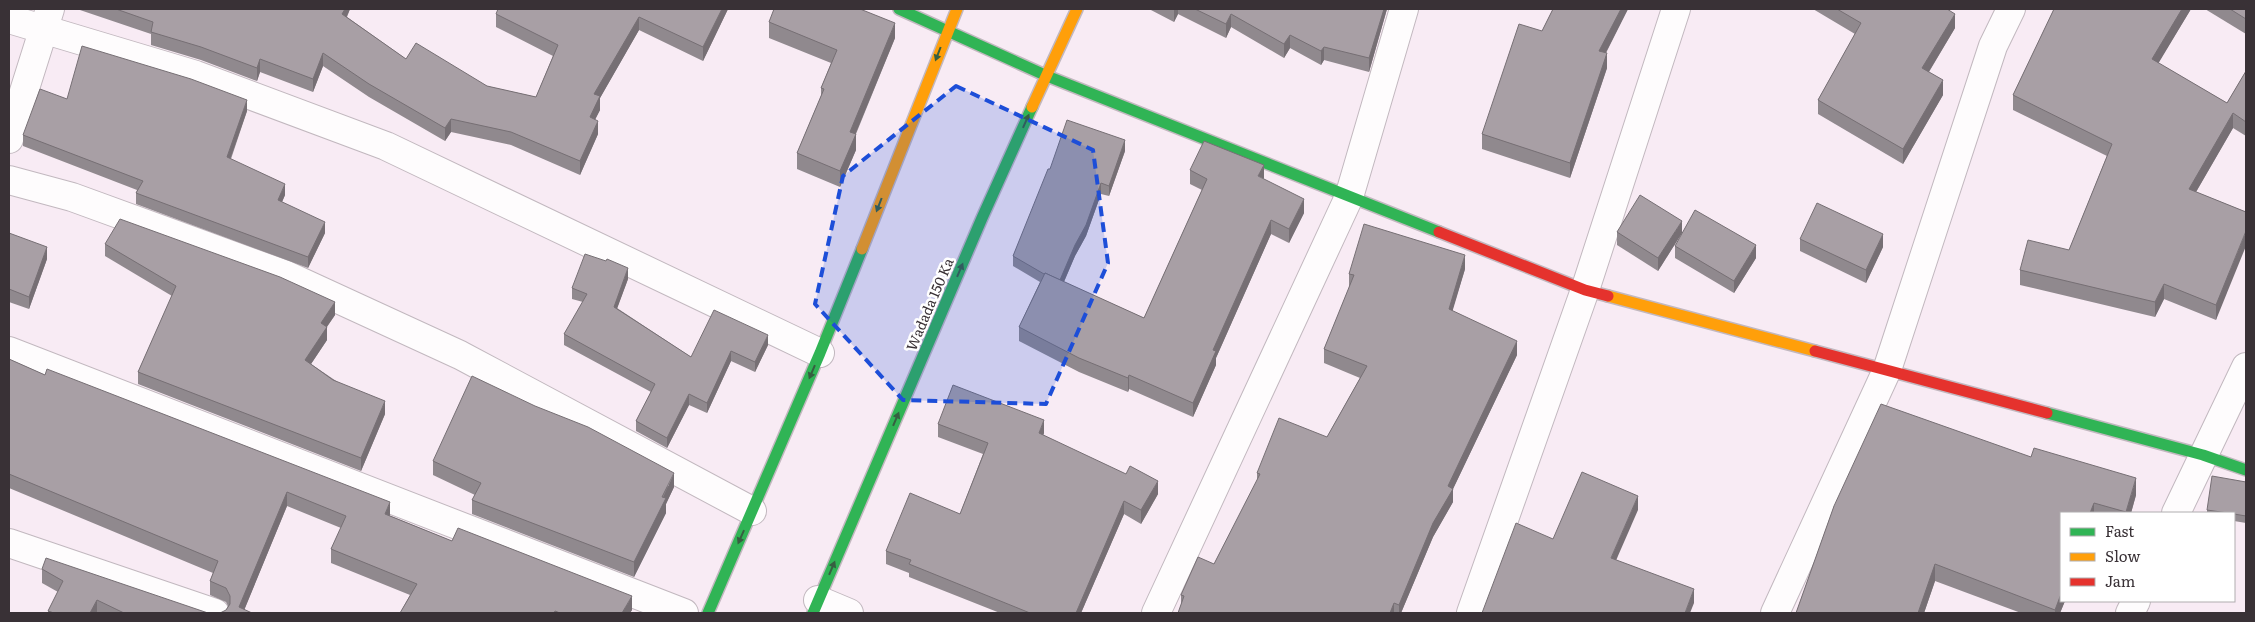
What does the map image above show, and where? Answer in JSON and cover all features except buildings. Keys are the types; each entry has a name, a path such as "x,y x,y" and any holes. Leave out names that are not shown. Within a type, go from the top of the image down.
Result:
{"street":[{"path":"899,9 1047,76 1585,290 2203,455 2246,470"},
{"path":"708,613 820,354 947,30 957,9"},
{"name":"Wadada 150 Ka","path":"815,607 982,218 1077,9"},
{"path":"1156,613 1350,197 1404,9"},
{"path":"1471,613 1585,290 1676,9"},
{"path":"1775,613 1887,370 1993,46 2011,9"},
{"path":"9,19 46,19 386,146 820,354"},
{"path":"9,139 46,19"},
{"path":"9,180 72,197 286,275 460,355 752,511"},
{"path":"9,351 684,613"},
{"path":"2176,512 2246,367"},
{"path":"9,543 214,613"},
{"path":"815,607 849,613"}],"highlighted area":[{"path":"956,86 1093,150 1108,263 1046,404 903,400 815,304 843,176"}],"traffic: fast":[{"path":"899,9 1047,76 1439,232"},
{"path":"813,613 982,218 1032,107"},
{"path":"708,613 820,353 862,249"},
{"path":"2047,413 2203,455 2246,470"}],"traffic: slow":[{"path":"862,249 957,9"},
{"path":"1032,107 1077,9"},
{"path":"1608,296 1815,351"}],"traffic: jam":[{"path":"1439,232 1585,290 1608,296"},
{"path":"1815,351 2047,413"}]}
